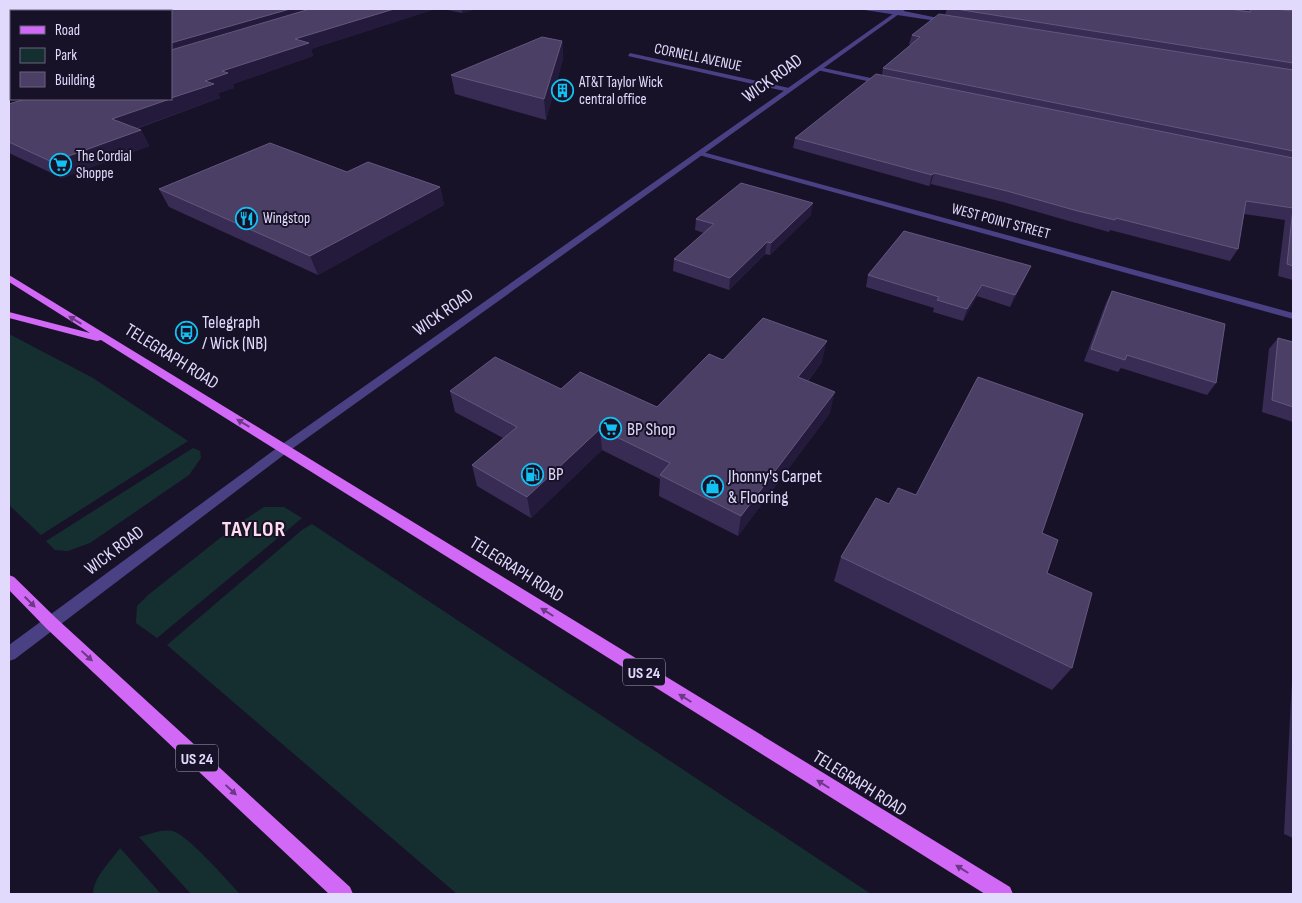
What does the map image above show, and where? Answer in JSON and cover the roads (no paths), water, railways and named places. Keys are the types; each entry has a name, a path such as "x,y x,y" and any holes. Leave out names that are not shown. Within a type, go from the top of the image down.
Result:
{"main road":[{"name":"TELEGRAPH ROAD","path":"9,278 1004,894"},
{"path":"9,315 109,341"},
{"name":"US 24","path":"9,581 51,623 344,894"}],"street":[{"path":"861,9 901,10 956,22"},
{"path":"1232,9 1293,17"},
{"name":"WICK ROAD","path":"9,654 285,448 901,10"},
{"name":"CORNELL AVENUE","path":"630,55 789,90"},
{"path":"819,69 892,84"},
{"name":"WEST POINT STREET","path":"702,153 1293,316"}],"place":[{"name":"AT&T Taylor Wick central office","path":"563,91"},
{"name":"The Cordial Shoppe","path":"60,165"},
{"name":"Wingstop","path":"247,218"},
{"name":"Telegraph / Wick (NB)","path":"186,332"},
{"name":"BP Shop","path":"611,429"},
{"name":"BP","path":"532,474"},
{"name":"Jhonny's Carpet & Flooring","path":"712,486"}],"district":[{"name":"TAYLOR","path":"254,528"}]}
